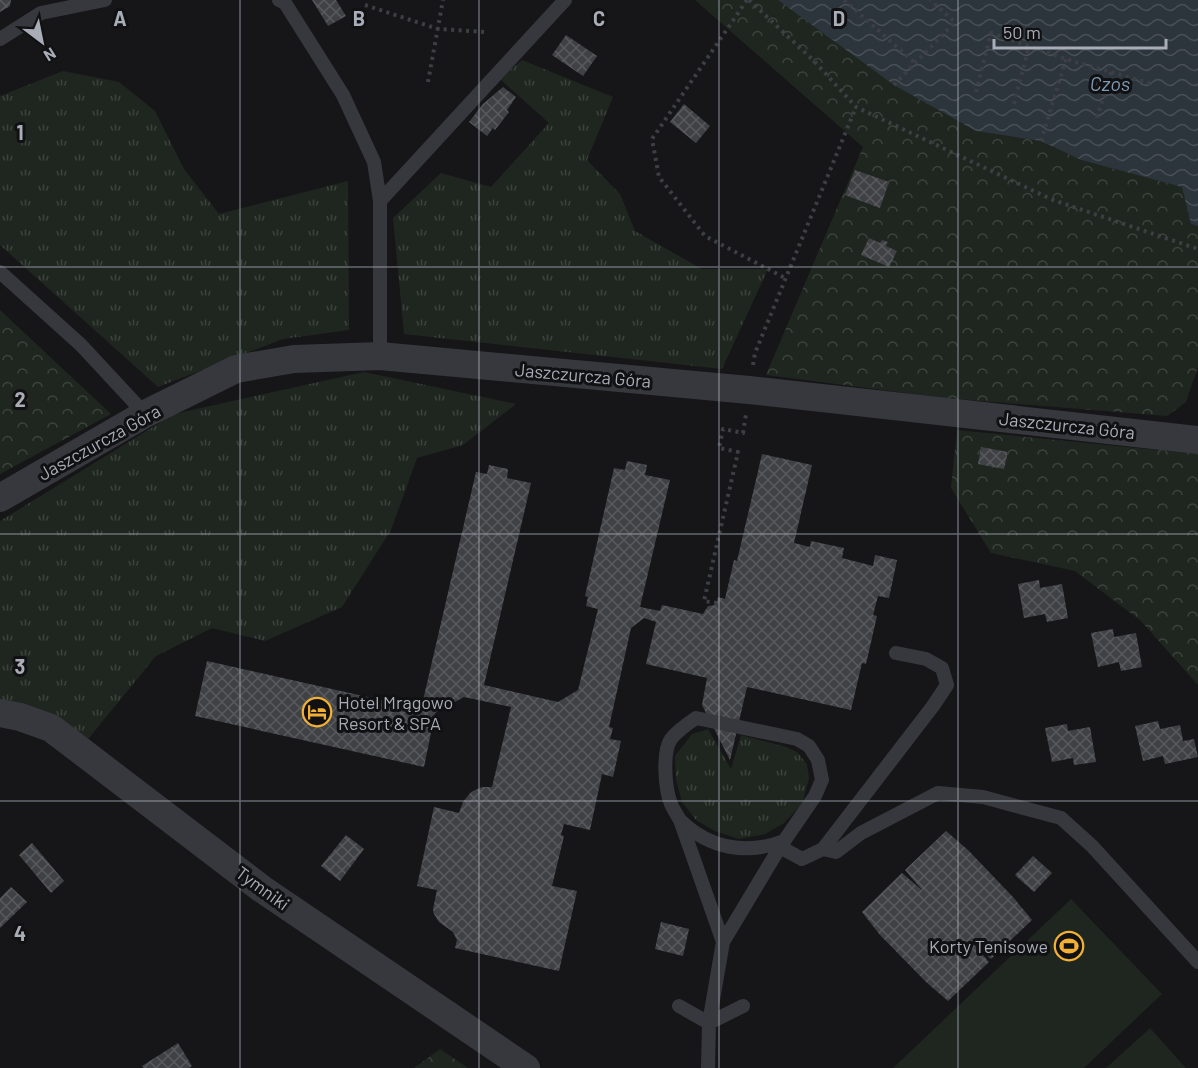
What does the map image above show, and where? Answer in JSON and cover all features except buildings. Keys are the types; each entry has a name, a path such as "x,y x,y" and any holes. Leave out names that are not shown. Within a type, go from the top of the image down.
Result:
{"street":[{"name":"Jaszczurcza Góra","path":"0,498 146,414 236,369 294,359 380,356 749,390 1198,440"},
{"name":"Tymniki","path":"0,713 20,717 51,728 262,889 526,1068"}],"lane":[{"path":"0,39 41,13 105,0"},
{"path":"279,0 285,3 343,94 374,162 380,201 380,356"},
{"path":"380,201 565,0"},
{"path":"0,272 81,345 146,414"},
{"path":"680,820 689,829 710,842 740,849 782,844 802,859 823,849 947,685 942,668 926,659 896,653"},
{"path":"708,1068 709,1023 723,942 782,844 815,796 822,780 818,760 809,746 797,738 696,718 669,741 665,759 671,803 680,820 723,942"},
{"path":"823,849 836,852 861,833 938,792 983,797 1061,818 1092,846 1198,962"},
{"path":"679,1006 709,1023"},
{"path":"709,1023 743,1006"}],"path":[{"path":"428,82 443,0"},
{"path":"787,279 705,236 659,177 652,139 748,0 814,60 856,107 1053,200 1198,249"},
{"path":"844,0 915,63"},
{"path":"894,85 955,22 930,0"},
{"path":"365,5 438,29 486,32"},
{"path":"976,92 991,33 1066,59 1152,84"},
{"path":"1014,104 1029,46"},
{"path":"1041,141 1066,59"},
{"path":"1097,118 1111,72"},
{"path":"755,353 856,107"},
{"path":"717,603 704,601 738,452 719,448 723,429 743,433 745,417"}],"green space":[{"path":"695,0 778,0 976,131 1041,141 1081,160 1183,187 1191,224 1198,226 1198,367 1186,402 1167,416 945,398 766,375 863,147"},
{"path":"522,60 613,97 587,160 620,194 635,231 702,269 768,269 722,369 404,334 393,218 441,173 491,187 549,123 500,79"},
{"path":"63,71 119,82 155,111 184,169 219,214 348,181 349,330 283,339 158,387 0,245 0,96"},
{"path":"0,310 111,414 0,474"},
{"path":"364,372 516,404 463,445 417,458 391,530 342,607 265,641 212,628 156,656 80,749 0,719 0,521 174,414"},
{"path":"957,430 1198,454 1198,685 1141,621 1075,571 991,553 951,488"},
{"path":"708,729 731,769 741,735 786,747 797,752 807,764 809,778 802,804 784,823 765,834 739,839 715,831 696,820 682,802 676,780 675,756 692,734"},
{"name":"Korty Tenisowe","path":"1071,899 1162,994 1084,1068 893,1068"},
{"path":"1150,1028 1186,1068 1106,1068"},
{"path":"440,1049 468,1068 414,1068"}],"water":[{"name":"Czos","path":"778,0 1198,0 1198,226 1191,224 1182,187 1081,160 1041,141 976,131 894,85"}],"place":[{"name":"Hotel Mrągowo Resort & SPA","path":"317,712"},
{"name":"Korty Tenisowe","path":"1069,946"}]}
